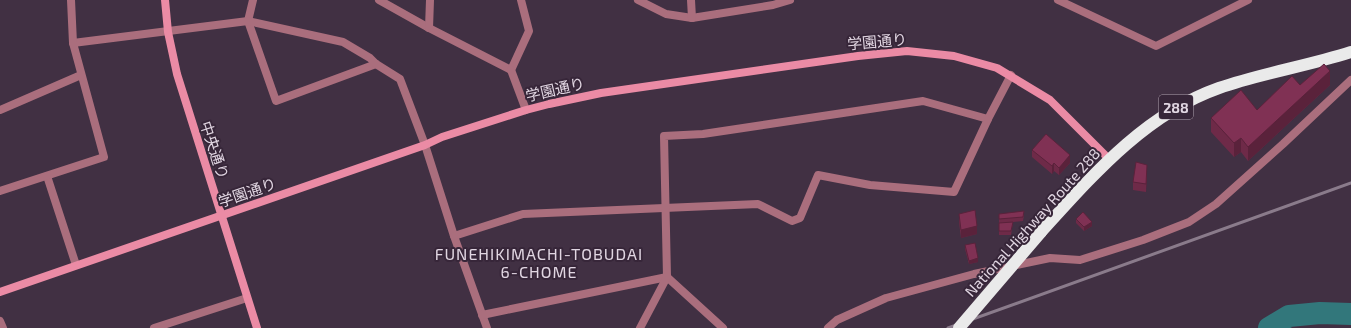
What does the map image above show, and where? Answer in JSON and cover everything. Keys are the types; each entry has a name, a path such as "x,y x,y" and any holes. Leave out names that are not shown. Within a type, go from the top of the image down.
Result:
{"highway":[{"name":"National Highway Route 288","path":"959,328 1041,232 1110,158 1176,107 1218,88 1274,72 1324,61 1351,52"}],"street":[{"path":"0,191 104,157 81,75 74,43 71,0"},
{"name":"中央通り","path":"165,0 168,32 177,74 222,216 246,298 257,328"},
{"path":"253,0 248,21 276,101 376,64"},
{"path":"379,0 511,70 526,110"},
{"path":"430,0 430,28"},
{"path":"511,70 529,31 521,0"},
{"path":"638,0 666,14 692,18 790,0"},
{"path":"691,0 692,18"},
{"path":"1058,0 1156,46 1248,0"},
{"path":"74,43 248,21 343,42 370,58 376,64 400,79 487,328"},
{"name":"学園通り","path":"0,292 222,216 449,135 526,110 601,93 858,56 907,52 954,56 997,68 1011,75 1050,100 1110,158"},
{"path":"0,110 81,75"},
{"path":"454,236 523,214 758,204 792,222 800,218 818,175 870,185 954,192 988,119 1011,75"},
{"path":"828,328 837,320 886,298 974,274 1050,258 1080,260 1143,240 1189,222 1222,199 1351,80"},
{"path":"640,328 667,277 664,136 703,134 924,100 988,119"},
{"path":"47,176 76,265"},
{"path":"482,315 667,277"},
{"path":"667,277 723,328"},
{"path":"154,328 246,298"},
{"path":"0,321 3,328"}],"building":[{"path":"1324,64 1330,71 1248,147 1241,138 1234,143 1211,118 1241,90 1257,110 1292,76 1300,85"},
{"path":"1046,134 1070,155 1059,168 1054,163 1052,166 1032,150"},
{"path":"1136,162 1147,165 1146,184 1133,182"},
{"path":"975,210 977,226 961,230 959,214"},
{"path":"1024,211 1023,217 999,219 999,214"},
{"path":"1083,212 1092,222 1084,227 1076,219"},
{"path":"1013,222 1011,231 999,231 999,223"},
{"path":"975,243 978,258 969,261 965,245"}],"waterway":[{"path":"1269,328 1289,316 1320,313 1351,314"}],"railway":[{"path":"948,328 1351,183"}],"district":[{"name":"FUNEHIKIMACHI-TOBUDAI 6-CHOME","path":"539,262"}]}
